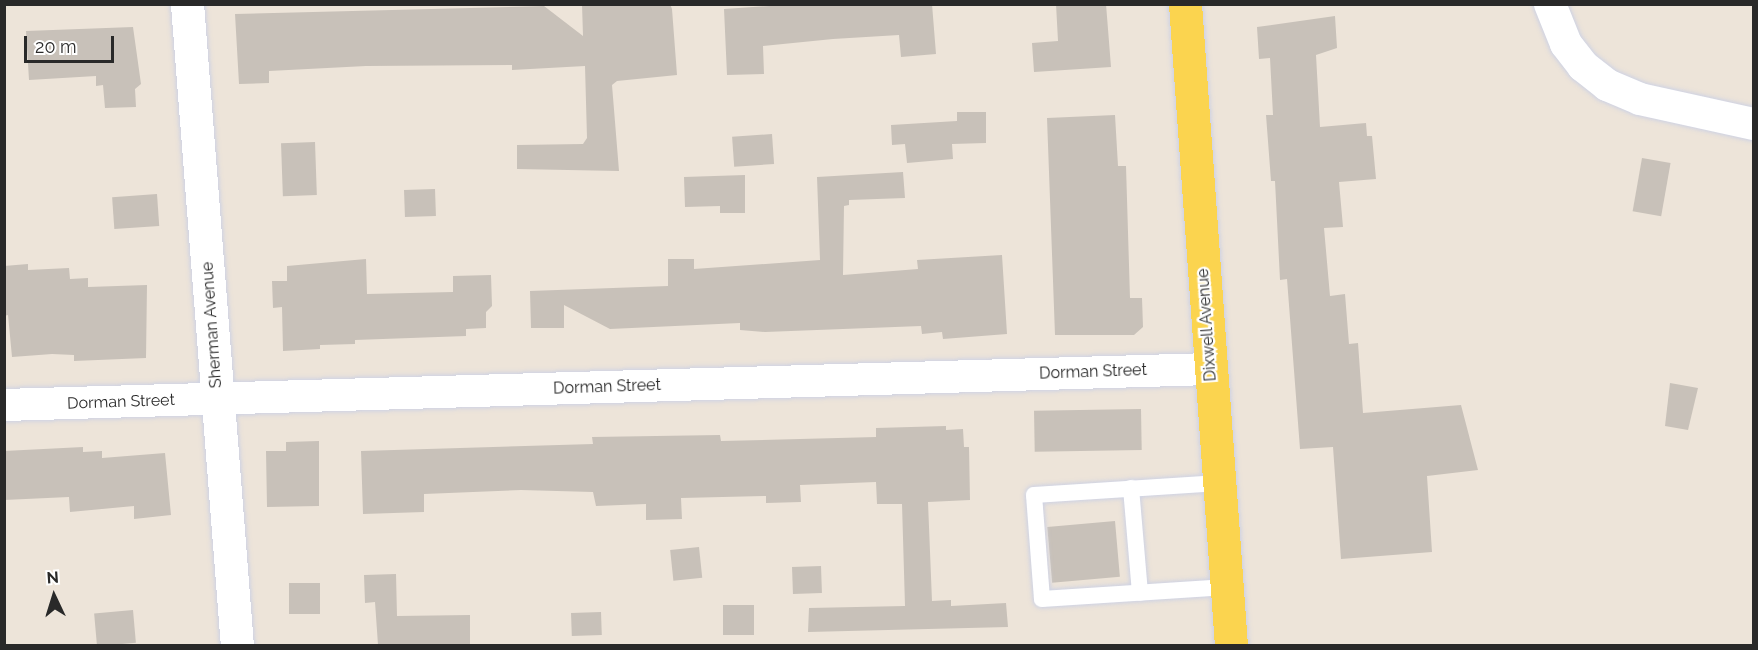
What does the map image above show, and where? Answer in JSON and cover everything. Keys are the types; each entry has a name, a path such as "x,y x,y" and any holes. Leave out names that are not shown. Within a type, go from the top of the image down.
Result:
{"main road":[{"name":"Sherman Avenue","path":"187,4 237,645"},
{"name":"Dixwell Avenue","path":"1185,4 1209,369 1232,645"}],"street":[{"path":"1550,4 1566,44 1583,66 1607,85 1640,99 1754,124"},
{"name":"Dorman Street","path":"4,405 1209,369"}],"lane":[{"path":"1219,483 1034,495 1042,599 1227,587"},
{"path":"1131,488 1140,593"}],"building":[{"path":"582,4 670,4 672,9 677,75 617,81 612,85 619,171 517,169 517,145 583,144 587,138 585,66 512,70 512,65 366,66 269,71 269,83 239,84 235,14 544,6 583,36"},
{"path":"798,4 932,4 936,54 901,57 899,35 763,46 764,74 727,75 724,9"},
{"path":"1056,4 1106,4 1111,67 1034,72 1032,43 1058,41"},
{"path":"1335,16 1337,48 1316,55 1320,127 1366,123 1367,136 1372,136 1376,179 1339,182 1343,227 1324,228 1330,296 1345,294 1349,344 1358,343 1363,413 1461,405 1478,470 1427,476 1432,552 1341,559 1333,447 1300,449 1287,279 1280,280 1275,181 1271,181 1266,115 1273,115 1270,58 1259,59 1257,27"},
{"path":"133,27 141,84 135,89 136,107 105,108 103,85 96,86 96,76 29,80 26,31"},
{"path":"957,112 986,112 986,143 952,144 953,159 907,163 905,144 892,145 891,125 957,121"},
{"path":"1115,115 1118,166 1126,166 1130,298 1142,298 1143,327 1134,335 1055,335 1047,118"},
{"path":"772,134 774,164 734,167 732,137"},
{"path":"315,142 317,195 283,196 281,143"},
{"path":"1642,158 1671,163 1661,216 1633,211"},
{"path":"903,172 905,198 849,200 849,205 844,206 843,275 918,269 917,260 1002,255 1007,334 943,339 942,332 922,334 921,326 765,332 740,330 740,323 610,329 564,305 564,328 531,328 530,291 668,286 668,259 694,259 694,269 820,260 817,177"},
{"path":"745,175 745,213 720,213 720,206 685,207 684,177"},
{"path":"435,189 436,216 405,217 404,190"},
{"path":"157,194 159,226 114,229 112,197"},
{"path":"366,259 367,294 453,292 453,276 491,275 492,306 486,312 486,328 466,329 466,336 355,340 355,344 320,345 320,349 283,351 282,307 273,308 272,281 287,281 287,266"},
{"path":"28,264 28,270 69,268 70,279 88,278 88,287 147,285 146,358 74,361 74,355 12,357 8,315 4,316 4,266"},
{"path":"1670,383 1698,388 1688,430 1665,426"},
{"path":"1141,409 1142,450 1035,452 1034,411"},
{"path":"946,426 946,430 963,429 964,447 969,447 970,500 928,502 932,601 951,600 951,606 1006,603 1008,627 808,632 809,608 905,606 902,504 877,504 876,482 800,485 801,502 766,503 766,496 681,498 682,519 646,520 646,504 596,506 593,492 521,490 424,494 424,512 363,514 361,451 593,444 592,437 720,435 721,441 876,437 876,428"},
{"path":"319,441 319,506 267,507 266,451 286,451 286,442"},
{"path":"83,447 83,452 102,451 102,458 165,453 171,515 134,519 134,506 70,512 69,497 4,500 4,451"},
{"path":"1115,521 1120,577 1052,583 1047,527"},
{"path":"699,547 702,578 673,581 670,550"},
{"path":"821,566 822,593 793,594 792,567"},
{"path":"396,574 397,616 470,615 470,644 378,645 375,602 365,603 364,575"},
{"path":"289,583 320,583 320,614 289,614"},
{"path":"723,605 754,605 754,635 723,635"},
{"path":"133,610 136,643 97,646 94,613"},
{"path":"601,612 602,635 572,636 571,613"}]}
